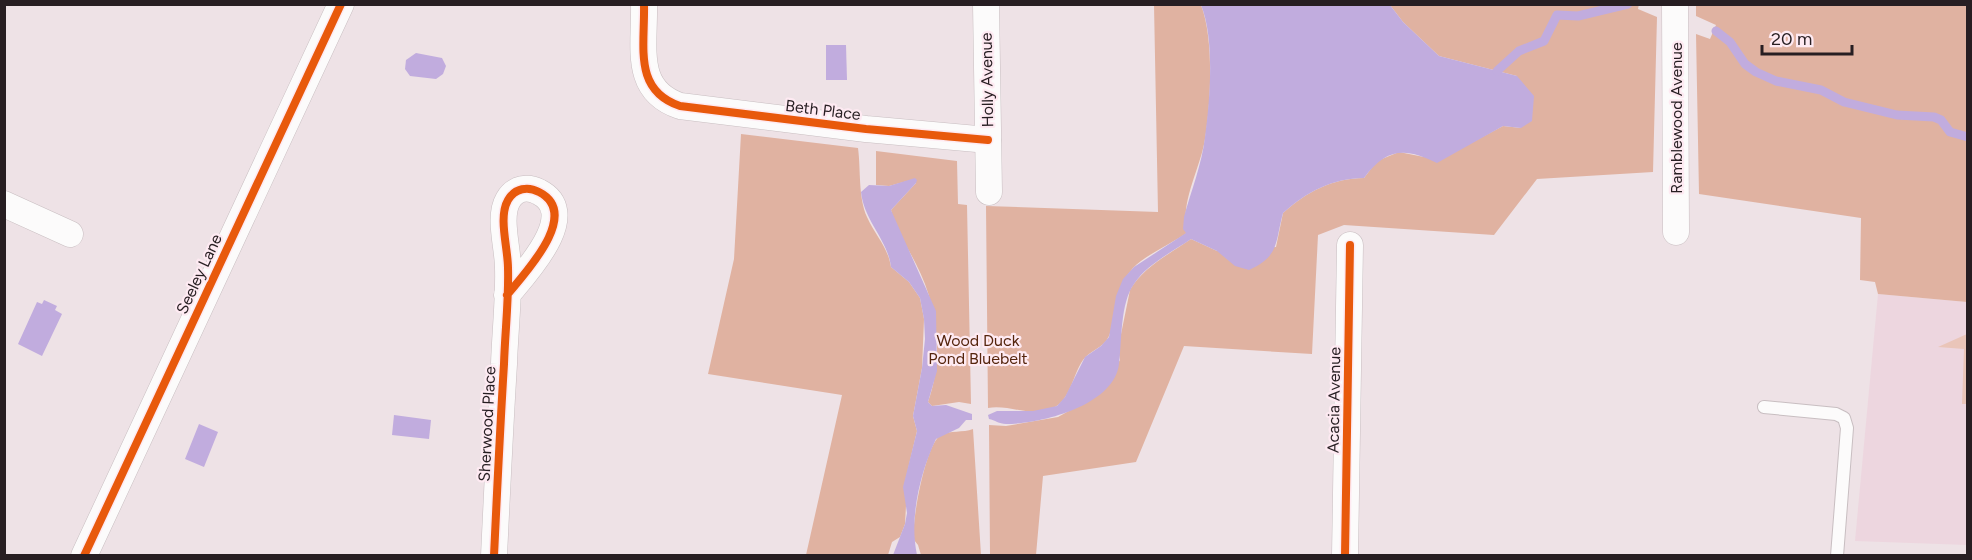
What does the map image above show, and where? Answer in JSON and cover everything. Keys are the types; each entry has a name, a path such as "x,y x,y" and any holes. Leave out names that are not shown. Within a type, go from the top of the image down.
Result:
{"street":[{"name":"Seeley Lane","path":"84,555 340,4"},
{"name":"Beth Place","path":"644,4 646,74 657,95 680,106 866,129 988,140"},
{"name":"Holly Avenue","path":"986,4 989,192"},
{"name":"Ramblewood Avenue","path":"1675,4 1676,232"},
{"path":"4,204 70,234"},
{"name":"Acacia Avenue","path":"1345,555 1350,245"},
{"name":"Sherwood Place","path":"494,555 507,295"}],"lane":[{"path":"1764,407 1836,414 1844,418 1847,428 1837,555"}],"shaded area":[{"path":"1639,4 1638,9 1657,17 1653,172 1537,179 1494,235 1344,225 1318,235 1312,354 1184,346 1136,462 1043,476 1036,555 990,555 989,425 1006,426 1058,417 1101,393 1120,360 1118,349 1130,290 1149,268 1191,239 1217,251 1276,247 1283,213 1320,188 1342,181 1364,178 1377,161 1399,152 1424,157 1471,143 1503,126 1521,128 1517,76 1439,56 1403,22 1390,5"},
{"path":"1154,5 1201,5 1208,35 1210,89 1207,124 1203,151 1188,197 1187,233 1138,263 1126,277 1107,340 1083,360 1065,398 1060,403 1055,407 1038,412 988,408 986,206 1158,212"},
{"path":"1201,5 1390,5 1403,22 1439,56 1517,76 1534,96 1532,121 1521,128 1503,126 1437,163 1415,154 1397,153 1380,161 1364,178 1342,181 1320,188 1283,213 1275,247 1266,259 1249,270 1235,266 1217,251 1191,239 1152,265 1139,277 1129,292 1122,323 1119,364 1114,379 1104,391 1073,410 1037,421 1006,424 989,419 988,415 997,411 1033,411 1057,406 1065,397 1085,357 1109,337 1116,296 1123,279 1134,267 1186,233 1183,229 1184,217 1204,147 1210,88 1210,52"},
{"path":"1696,5 1967,5 1967,302 1878,294 1875,282 1860,280 1861,218 1699,194 1696,34 1710,39 1716,25 1696,16"},
{"path":"826,45 846,45 847,80 826,80"},
{"path":"416,53 442,58 446,66 443,74 436,79 410,76 405,69 406,60"},
{"path":"741,134 858,148 861,192 867,217 884,247 891,267 909,282 920,298 924,319 922,368 913,416 917,431 908,469 905,524 900,537 892,542 888,555 806,555 842,395 708,374 734,259"},
{"path":"876,151 957,161 958,204 967,205 971,404 959,402 932,406 928,402 936,368 934,315 923,280 891,210 916,183 915,179 889,186 876,185"},
{"path":"915,178 916,183 891,210 936,311 937,371 928,402 932,406 946,405 972,414 972,420 966,420 959,428 936,439 925,466 915,511 917,555 893,555 907,513 903,487 917,431 913,416 922,368 925,339 924,319 920,298 909,282 891,267 889,257 863,202 861,192 869,185 889,186"},
{"path":"1878,294 1967,302 1967,545 1855,541"},
{"path":"44,300 57,306 55,310 62,314 42,356 18,344 37,302 42,304"},
{"path":"1967,334 1967,404 1962,404 1964,349 1938,347"},
{"path":"394,415 431,420 429,439 392,435"},
{"path":"199,424 218,432 204,467 185,459"},
{"path":"973,429 981,555 921,555 914,540 915,517 930,452 941,435"}],"waterway":[{"path":"1497,71 1519,51 1544,41 1557,15 1578,16 1628,4"},
{"path":"1716,31 1730,42 1745,64 1776,81 1821,90 1844,102 1897,115 1934,117 1941,120 1950,132 1968,137"}],"cycle path":[{"path":"84,556 341,4"},
{"path":"644,4 643,51 648,78 665,99 680,106 866,129 988,140"},
{"path":"494,556 500,436 507,304 508,292 504,215 505,207 511,196 522,189 530,189 539,192 551,202 555,214 552,229 536,259 525,273 515,285 507,295"},
{"path":"1345,556 1350,245"}],"park label":[{"name":"Wood Duck Pond Bluebelt","path":"978,349"}]}
